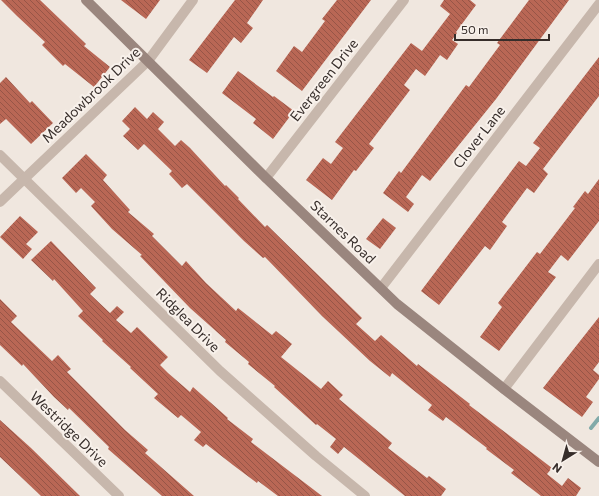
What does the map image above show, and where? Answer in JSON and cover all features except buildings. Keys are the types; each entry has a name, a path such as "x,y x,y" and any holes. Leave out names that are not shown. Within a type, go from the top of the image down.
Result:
{"main road":[{"name":"Starnes Road","path":"86,0 266,178 397,304 599,462"}],"street":[{"name":"Meadowbrook Drive","path":"0,202 148,61 194,0"},
{"name":"Evergreen Drive","path":"266,178 404,0"},
{"name":"Clover Lane","path":"381,288 599,4"},
{"name":"Ridglea Drive","path":"0,154 220,371 316,456 365,496"},
{"path":"504,389 599,264"},
{"name":"Westridge Drive","path":"0,381 118,496"}],"waterway":[{"path":"591,428 599,418"}]}
